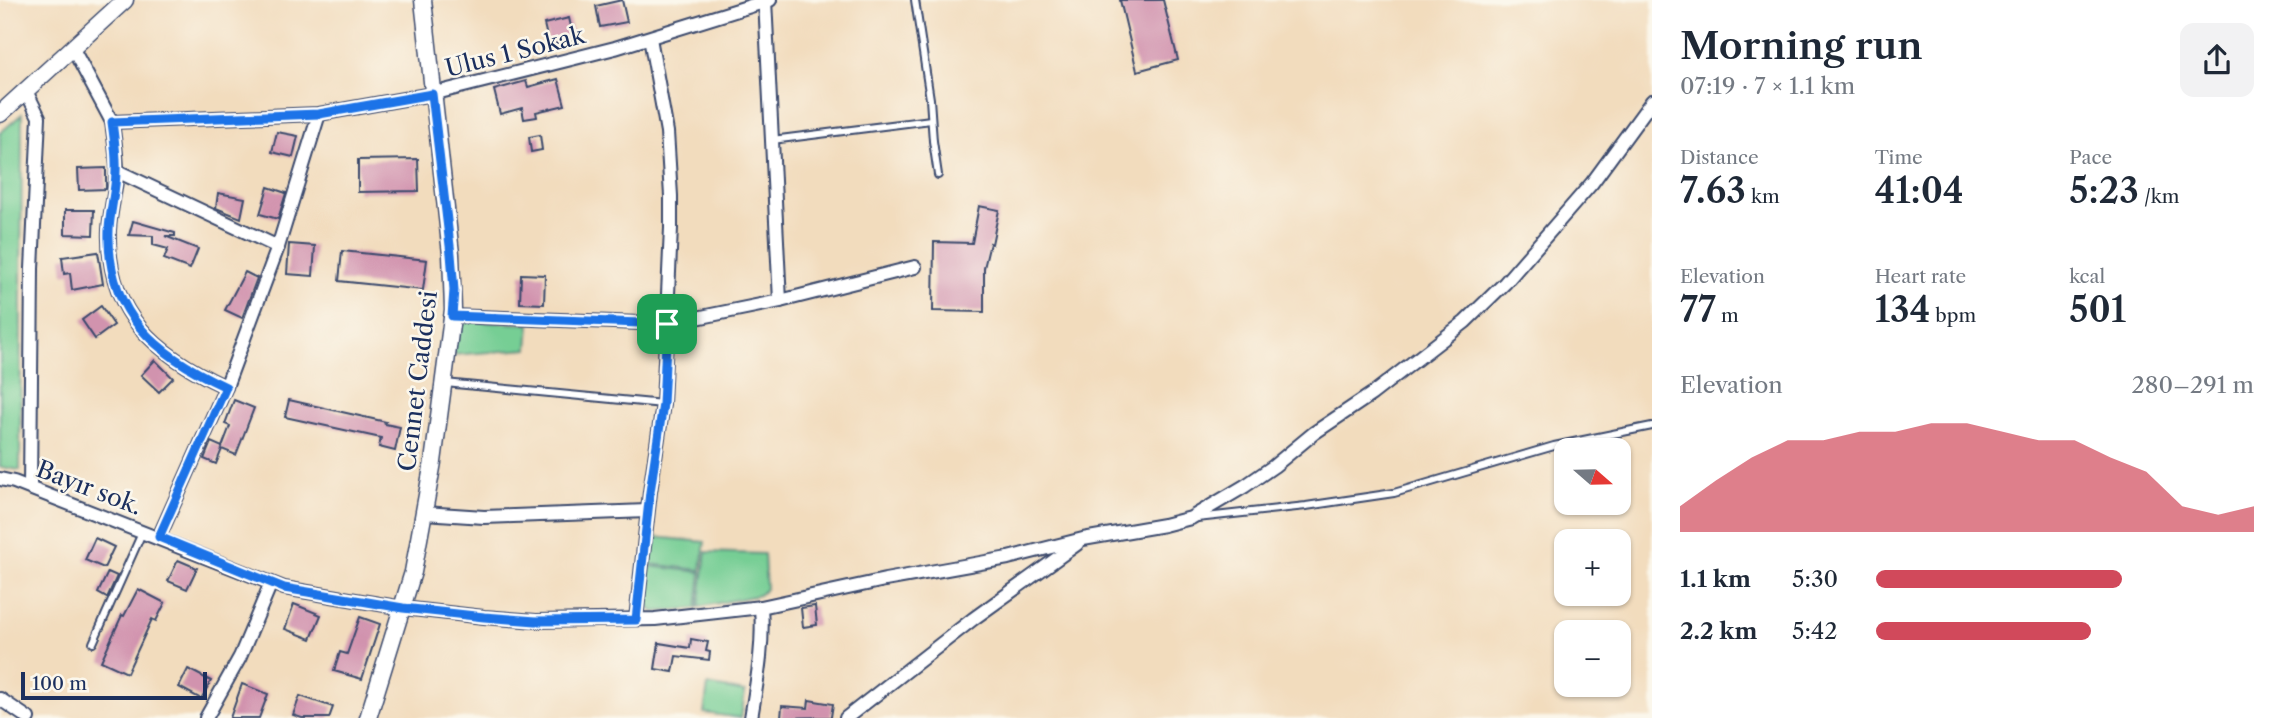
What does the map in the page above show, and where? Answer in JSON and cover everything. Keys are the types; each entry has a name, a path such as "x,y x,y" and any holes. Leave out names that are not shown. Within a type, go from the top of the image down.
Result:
{"street":[{"path":"1,112 125,0"},
{"name":"Cennet Caddesi","path":"368,718 415,562 433,462 454,290 423,0"},
{"path":"767,1 779,300"},
{"name":"Ulus 1 Sokak","path":"112,122 319,114 432,94 590,55 767,1"},
{"path":"636,620 663,404 671,228 670,165 662,100 650,38"},
{"path":"73,49 112,122 117,171 109,230 113,273 129,317 157,347 198,374 226,387"},
{"path":"26,90 39,117 32,269 30,488"},
{"name":"Bayır sok.","path":"0,479 159,537 284,588 403,608 536,621 688,617 761,607 885,580 1008,558 1083,539 1164,525 1191,518 1274,466 1314,433 1371,394 1465,322 1504,283 1592,183 1652,101"},
{"path":"159,537 226,387 278,247 319,114"},
{"path":"117,171 278,247"},
{"path":"452,316 667,324 915,267"},
{"path":"424,513 484,517 648,512"},
{"path":"846,718 973,619 1083,539"},
{"path":"206,718 240,657 271,583"},
{"path":"751,718 762,641 761,607"},
{"path":"0,699 28,718"}],"lane":[{"path":"915,0 938,175"},
{"path":"772,140 931,120"},
{"path":"443,383 663,404"},
{"path":"1191,518 1294,508 1394,493 1554,446 1652,426"},
{"path":"93,643 143,531"}],"green space":[{"path":"22,114 20,470 0,467 0,133"},
{"path":"458,321 530,324 528,349 454,355"},
{"path":"654,537 705,542 701,570 649,564"},
{"path":"706,552 764,554 766,589 759,595 699,607"},
{"path":"649,566 701,572 697,608 654,612 646,605"},
{"path":"708,685 745,692 741,718 704,713"}],"building":[{"path":"622,0 627,22 600,27 596,6"},
{"path":"1120,0 1163,0 1178,60 1137,71"},
{"path":"569,18 574,39 549,45 544,24"},
{"path":"558,79 565,105 536,112 537,117 524,119 522,108 500,114 494,90 526,81 528,87"},
{"path":"277,132 298,136 293,157 272,152"},
{"path":"540,135 542,150 531,152 529,137"},
{"path":"418,159 419,191 358,192 358,160"},
{"path":"106,168 106,189 79,190 78,169"},
{"path":"268,187 286,193 278,219 260,214"},
{"path":"218,193 245,198 241,218 216,208"},
{"path":"979,206 999,210 984,268 984,312 933,311 934,242 972,243"},
{"path":"65,210 94,210 93,235 65,234"},
{"path":"133,221 175,233 175,236 165,236 198,249 190,269 164,259 168,249 153,245 153,236 129,235"},
{"path":"289,244 315,246 313,276 287,274"},
{"path":"342,251 427,260 423,290 339,281"},
{"path":"98,252 103,284 72,290 70,273 64,274 62,257"},
{"path":"245,272 257,278 242,318 225,310"},
{"path":"521,274 545,275 544,304 520,303"},
{"path":"101,306 114,325 95,339 82,320"},
{"path":"155,360 173,378 159,392 141,375"},
{"path":"234,400 254,408 236,455 222,449 216,464 204,459 211,442 222,447 230,426 225,424"},
{"path":"289,400 400,427 395,451 379,447 381,438 285,417"},
{"path":"95,538 114,547 104,568 85,560"},
{"path":"178,560 197,568 187,589 168,581"},
{"path":"108,572 117,576 107,598 98,593"},
{"path":"138,589 165,603 156,621 152,619 127,673 101,661 122,615 124,616"},
{"path":"294,604 321,615 311,639 285,629"},
{"path":"815,606 817,625 803,627 801,608"},
{"path":"360,617 380,624 362,679 334,671 340,652 347,654"},
{"path":"691,639 708,642 706,651 710,652 709,660 676,656 673,672 655,669 659,643 690,648"},
{"path":"188,669 211,681 201,699 179,687"},
{"path":"242,684 268,694 259,718 230,718"},
{"path":"300,696 333,707 329,718 302,718 293,715"},
{"path":"809,700 833,704 831,717 781,718 782,706 808,708"}],"route":[{"path":"432,94 451,254 454,290 452,316 667,324 663,404 636,620 536,621 484,617 403,608 284,588 159,537 226,387 198,374 157,347 129,317 113,273 109,230 117,171 112,122 319,114 432,94"}]}
